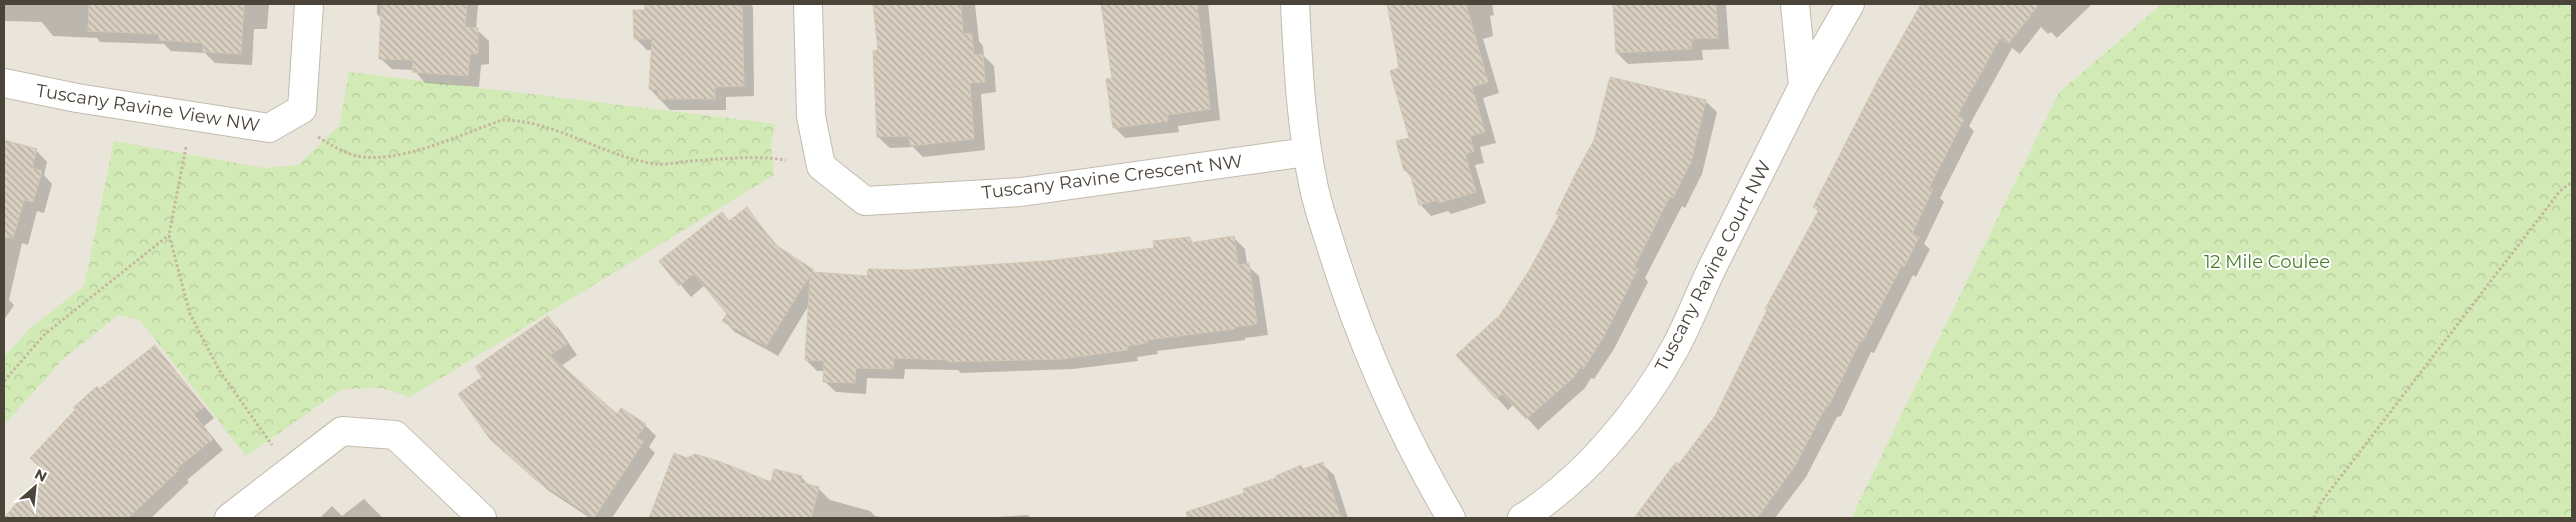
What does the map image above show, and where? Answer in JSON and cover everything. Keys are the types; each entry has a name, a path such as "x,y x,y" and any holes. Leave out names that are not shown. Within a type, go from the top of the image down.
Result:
{"street":[{"path":"302,109 309,4"},
{"path":"808,4 811,116 821,166"},
{"path":"1295,4 1297,55 1307,152 1319,207 1365,346 1405,430 1451,518"},
{"path":"1795,4 1803,86"},
{"name":"Tuscany Ravine Court NW","path":"1522,518 1537,509 1599,452 1652,386 1693,312 1709,274 1803,86 1850,4"},
{"name":"Tuscany Ravine View NW","path":"4,83 192,117 269,128 302,109"},
{"name":"Tuscany Ravine Crescent NW","path":"821,166 865,202 1021,192 1307,152"},
{"path":"229,518 342,431 395,435 482,518"}],"path":[{"path":"302,109 317,136 341,151 358,156 392,157 502,120 515,120 578,139 627,158 658,164 762,157 821,166"},
{"path":"192,117 169,235 190,314 219,370 292,470"},
{"path":"2314,518 2322,502 2560,191 2572,182"},
{"path":"4,381 45,334 169,235"}],"shaded area":[{"path":"4,4 2162,4 2059,92 1851,518 4,518"}],"green space":[{"name":"12 Mile Coulee","path":"2162,4 2572,4 2572,518 1851,518 2059,92"},
{"path":"349,72 776,124 771,144 774,175 410,397 381,388 342,389 246,456 140,320 118,315 63,359 4,425 4,357 29,329 84,286 114,141 264,168 298,165 339,126"}],"building":[{"path":"89,4 244,4 241,54 203,52 203,43 158,40 159,34 88,31"},
{"path":"381,4 467,4 465,27 478,28 478,53 470,54 468,76 412,72 413,60 379,59"},
{"path":"645,4 742,4 744,86 715,87 715,99 658,99 658,90 649,89 652,39 634,39 633,10 645,10"},
{"path":"873,4 961,4 963,34 972,33 974,55 983,54 985,82 970,83 974,139 910,146 909,136 877,137 873,51 878,50"},
{"path":"1101,4 1197,4 1210,109 1167,115 1168,121 1113,128 1106,79 1112,78"},
{"path":"1387,4 1466,4 1488,82 1472,87 1485,132 1470,136 1474,151 1465,154 1476,192 1439,203 1438,200 1419,205 1409,170 1404,171 1396,141 1409,138 1390,71 1399,68"},
{"path":"1613,4 1716,4 1718,38 1691,39 1692,49 1616,53"},
{"path":"1921,4 2039,4 2008,44 2000,38 1957,116 1964,119 1929,188 1933,189 1912,234 1919,237 1904,267 1902,265 1862,342 1860,341 1829,405 1826,406 1795,466 1757,518 1634,518 1676,462 1679,464 1715,416 1767,310 1765,309 1819,210 1813,207 1877,82"},
{"path":"1610,77 1706,100 1691,162 1673,198 1670,196 1634,267 1638,269 1603,338 1583,369 1580,367 1574,377 1526,419 1502,394 1496,399 1456,355 1500,315 1530,269 1559,215 1556,214 1594,140"},
{"path":"4,140 37,149 32,168 42,171 33,202 24,200 13,238 4,237"},
{"path":"747,207 774,244 814,270 812,272 867,276 868,269 908,270 1046,261 1154,248 1153,241 1190,237 1190,243 1234,236 1238,265 1249,263 1257,324 1234,327 1235,329 1147,340 1147,343 1127,346 1127,350 1061,359 948,362 948,360 894,358 893,369 856,368 855,383 823,382 824,361 805,360 810,275 766,346 722,321 727,314 694,274 679,286 659,261 722,212 729,221"},
{"path":"548,316 567,344 550,355 617,414 621,408 646,424 636,438 644,441 594,518 536,480 490,439 458,394 482,377 475,367"},
{"path":"155,345 204,407 194,414 213,439 177,468 179,470 128,518 4,518 44,471 30,458 75,410 73,408 97,386 99,389"},
{"path":"674,453 687,458 695,454 771,482 774,469 802,476 800,482 819,487 811,518 649,518"},
{"path":"1323,462 1341,518 1187,518 1186,512 1244,493 1243,489 1276,478 1276,476 1301,465 1303,469"}]}
